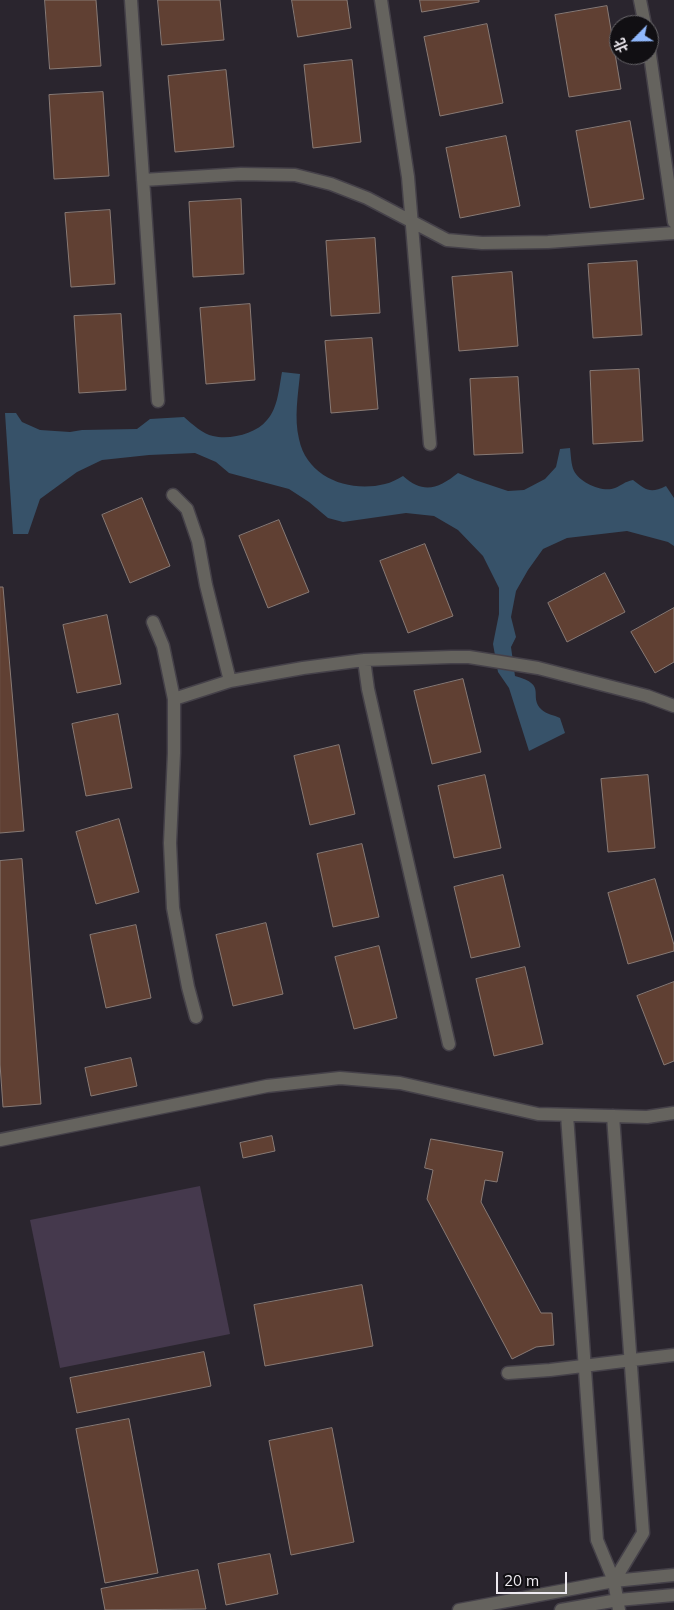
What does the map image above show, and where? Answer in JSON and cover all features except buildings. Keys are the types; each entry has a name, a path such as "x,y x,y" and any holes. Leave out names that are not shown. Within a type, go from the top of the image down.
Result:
{"street":[{"path":"131,0 158,401"},
{"path":"381,0 408,177 430,444"},
{"path":"640,0 643,15"},
{"path":"651,65 674,222"},
{"path":"143,180 241,174 295,175 330,184 367,198 447,240 482,243 548,242 674,233"},
{"path":"173,495 187,509 198,540 206,585 230,681"},
{"path":"153,622 163,646 174,699 174,753 170,842 173,908 188,987 196,1017"},
{"path":"174,699 230,681 303,668 364,660 469,657 538,668 647,696 674,706"},
{"path":"364,660 368,689 449,1044"},
{"path":"0,1140 267,1086 340,1078 400,1084 538,1114 647,1117 674,1113"},
{"path":"567,1115 597,1540 614,1581 619,1605"},
{"path":"614,1116 643,1533 614,1581"},
{"path":"508,1373 550,1370 674,1355"},
{"path":"459,1610 614,1581 674,1575"},
{"path":"561,1610 619,1605 674,1595"}],"shaded area":[{"path":"200,1186 230,1334 60,1368 30,1220"}],"water":[{"path":"282,372 300,374 297,423 299,439 304,452 311,464 320,473 345,484 372,486 394,481 403,476 418,486 431,487 438,486 458,473 508,491 524,490 545,479 556,467 560,449 570,448 574,471 581,479 592,486 610,489 633,480 648,490 656,490 666,486 674,498 674,546 668,542 627,531 567,538 543,549 516,591 511,617 516,637 511,647 515,676 525,679 535,687 538,705 544,711 560,718 565,733 529,751 509,688 498,672 493,644 499,614 499,588 483,556 458,530 434,516 406,513 343,522 328,518 309,502 289,489 229,473 216,462 195,453 102,460 77,472 40,499 28,534 13,534 5,413 16,413 22,422 40,430 70,432 137,429 150,419 184,417 209,435 227,437 242,435 262,425 271,415 278,397"}]}
